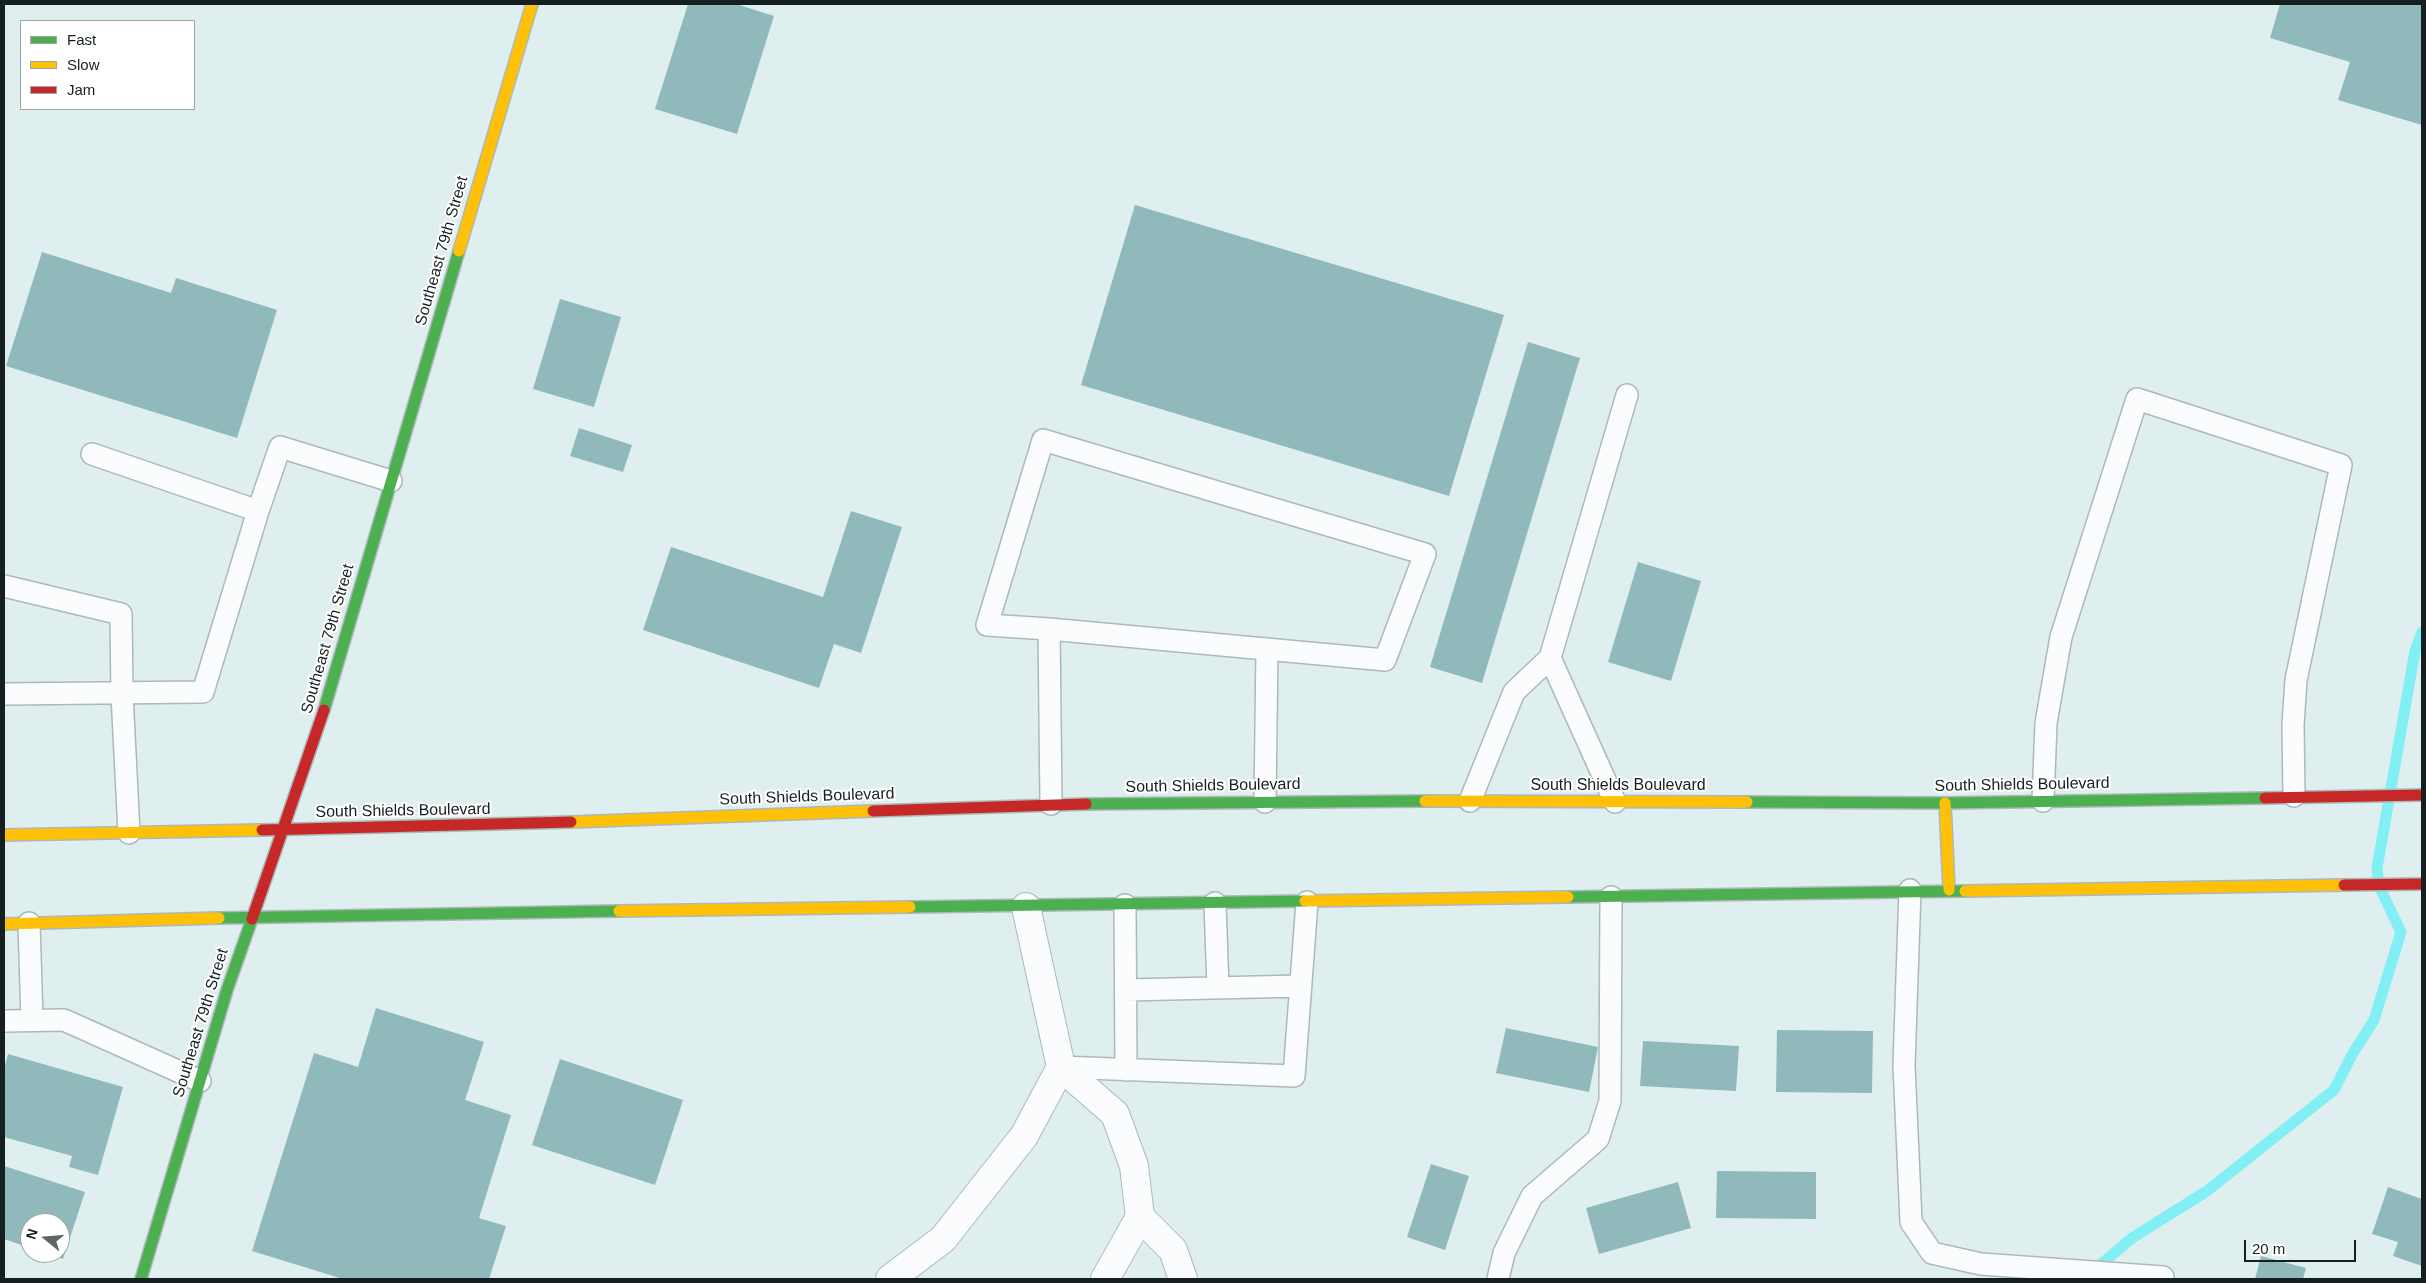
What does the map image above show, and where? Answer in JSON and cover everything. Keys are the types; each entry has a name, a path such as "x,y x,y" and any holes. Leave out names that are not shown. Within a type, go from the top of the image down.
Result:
{"main road":[{"name":"Southeast 79th Street","path":"141,1279 227,990 313,746 532,4"},
{"name":"South Shields Boulevard","path":"4,835 441,827 1051,804 1470,801 1945,803 2422,795"},
{"path":"1945,803 1949,890"},
{"path":"4,924 253,917 1026,907 1910,890 2422,884"}],"street":[{"path":"1026,907 1061,1067 1115,1114 1134,1166 1140,1217 1105,1279"},
{"path":"890,1279 943,1239 1024,1136 1061,1067"},
{"path":"1140,1217 1173,1250 1183,1279"}],"lane":[{"path":"1470,801 1514,692 1550,658 1627,394"},
{"path":"2043,801 2046,723 2061,637 2137,399 2341,465 2296,680 2293,725 2294,796"},
{"path":"1043,440 1425,554 1385,660 1048,629 987,625 1043,440"},
{"path":"4,694 203,692 258,511 280,447 391,481"},
{"path":"92,454 258,511"},
{"path":"4,586 121,614 122,694 129,832"},
{"path":"1048,629 1051,804"},
{"path":"1265,802 1267,649"},
{"path":"1550,658 1615,802"},
{"path":"1910,890 1904,1065 1911,1222 1932,1253 1956,1259 1981,1264 2163,1277"},
{"path":"1498,1279 1504,1253 1532,1196 1598,1139 1610,1101 1611,897"},
{"path":"1061,1067 1294,1076 1307,902"},
{"path":"1215,903 1218,988"},
{"path":"1125,905 1126,1070"},
{"path":"29,923 32,1020"},
{"path":"1127,990 1300,986"},
{"path":"4,1021 64,1020 200,1080"}],"building":[{"path":"688,4 736,4 774,16 737,134 655,109"},
{"path":"2280,4 2422,4 2422,125 2338,100 2350,62 2270,38"},
{"path":"1135,205 1504,315 1449,496 1081,385"},
{"path":"42,252 171,293 176,278 277,310 237,438 6,366"},
{"path":"560,299 621,317 594,407 533,389"},
{"path":"1528,342 1580,358 1482,683 1430,667"},
{"path":"579,428 632,445 623,472 570,456"},
{"path":"851,511 902,527 861,653 834,644 819,688 643,630 671,547 823,597"},
{"path":"1638,562 1701,581 1671,681 1608,662"},
{"path":"376,1008 484,1042 465,1100 511,1115 479,1218 506,1226 489,1279 343,1279 252,1251 314,1053 358,1067"},
{"path":"1506,1028 1598,1047 1589,1092 1496,1073"},
{"path":"1777,1030 1873,1031 1872,1093 1776,1092"},
{"path":"1643,1041 1739,1046 1736,1091 1640,1086"},
{"path":"8,1054 123,1087 98,1175 69,1167 72,1156 4,1137 4,1069"},
{"path":"560,1059 683,1100 655,1185 532,1145"},
{"path":"1431,1164 1469,1176 1445,1250 1407,1237"},
{"path":"4,1166 85,1192 70,1238 70,1213 20,1213 20,1245 4,1239"},
{"path":"1717,1171 1816,1172 1816,1219 1716,1218"},
{"path":"1678,1182 1691,1228 1599,1254 1586,1208"},
{"path":"2388,1187 2422,1199 2422,1266 2393,1256 2398,1242 2372,1234"},
{"path":"2261,1256 2306,1268 2303,1279 2255,1279"}],"waterway":[{"path":"2092,1272 2132,1238 2207,1191 2334,1090 2353,1053 2374,1020 2401,932 2379,886 2377,868 2415,651 2422,632"}],"traffic: fast":[{"path":"324,710 459,251"},
{"path":"1747,802 1945,803 2265,798"},
{"path":"1086,804 1425,801"},
{"path":"1568,897 1965,891"},
{"path":"910,907 1305,901"},
{"path":"219,918 619,911"},
{"path":"141,1279 227,990 252,919"}],"traffic: slow":[{"path":"459,251 532,4"},
{"path":"1425,801 1747,802"},
{"path":"1945,803 1949,890"},
{"path":"571,822 873,811"},
{"path":"4,835 262,830"},
{"path":"1965,891 2344,885"},
{"path":"1305,901 1568,897"},
{"path":"619,911 910,907"},
{"path":"4,924 219,918"}],"traffic: jam":[{"path":"252,919 324,710"},
{"path":"2265,798 2422,795"},
{"path":"873,811 1086,804"},
{"path":"262,830 571,822"},
{"path":"2344,885 2422,884"}]}
